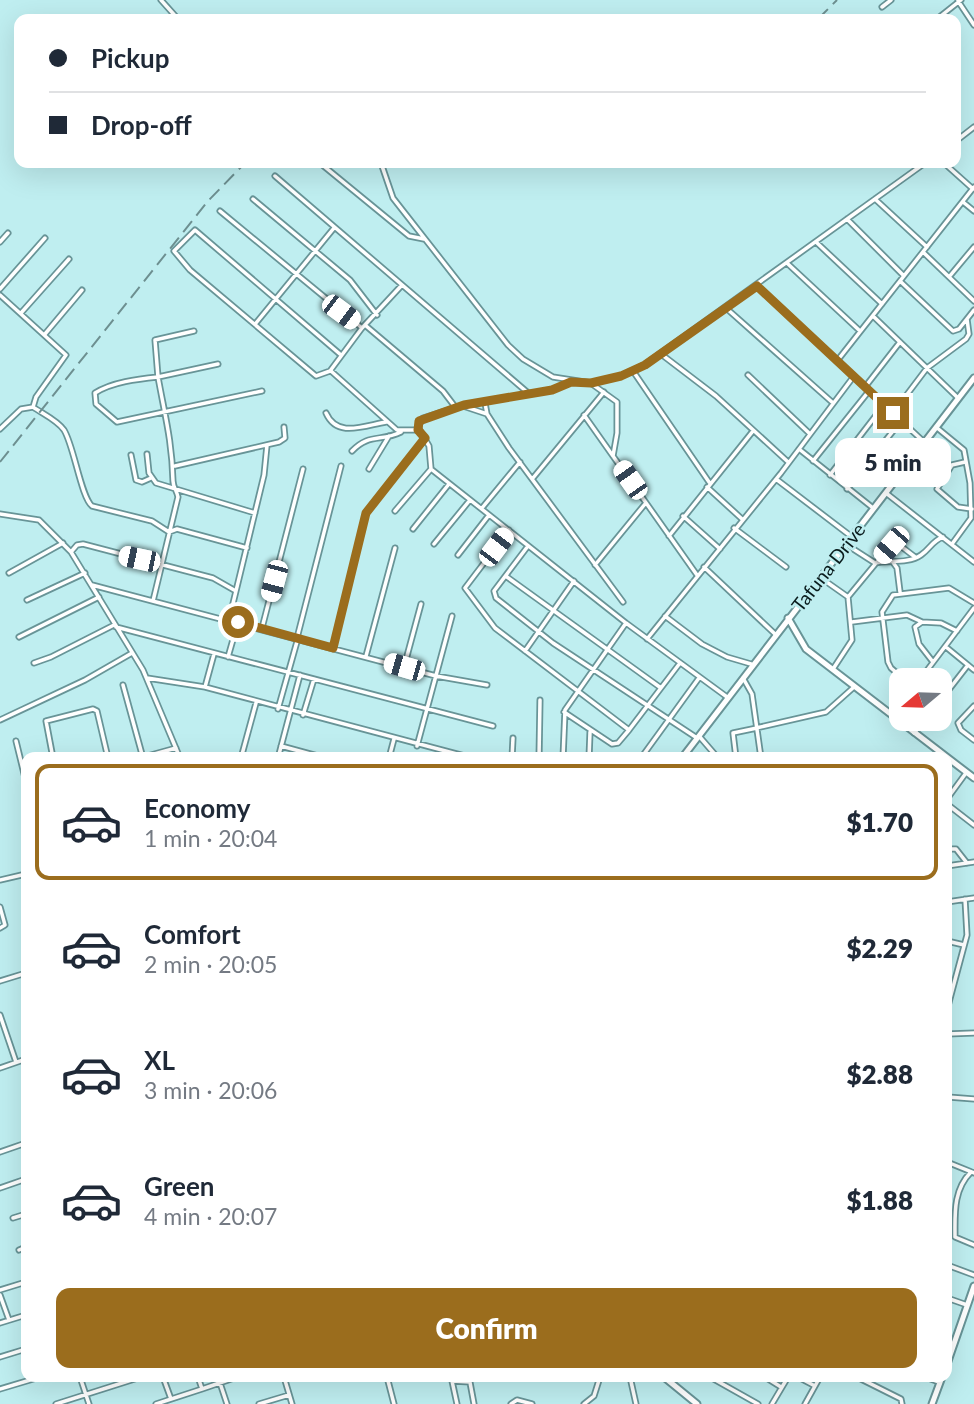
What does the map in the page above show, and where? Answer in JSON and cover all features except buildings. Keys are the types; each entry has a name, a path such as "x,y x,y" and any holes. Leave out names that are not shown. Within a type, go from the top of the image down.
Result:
{"main road":[{"name":"Tafuna Drive","path":"687,752 751,664 974,377"},
{"path":"788,618 806,649 889,713"},
{"path":"914,733 940,752"},
{"path":"952,761 974,778"},
{"path":"952,1344 974,1286"},
{"path":"670,1382 695,1404"},
{"path":"932,1404 940,1382"}],"street":[{"path":"161,0 174,14"},
{"path":"882,7 891,0"},
{"path":"943,14 959,1 974,25"},
{"path":"326,168 403,228 409,236 424,239"},
{"path":"383,168 393,198 508,345 537,370 571,382 591,383 633,371 661,354 918,168"},
{"path":"837,361 973,188 950,168"},
{"path":"275,176 527,392"},
{"path":"253,199 350,280 377,315"},
{"path":"875,199 927,247"},
{"path":"963,202 974,211"},
{"path":"220,211 443,391 456,408"},
{"path":"847,219 904,276"},
{"path":"256,323 334,228"},
{"path":"341,355 195,230 174,251 190,270 256,323 309,371 319,376 330,371 363,327 402,285"},
{"path":"0,242 8,233"},
{"path":"0,289 46,238"},
{"path":"816,242 882,304"},
{"path":"949,277 974,247"},
{"path":"923,252 974,301"},
{"path":"21,313 69,259"},
{"path":"787,263 860,331"},
{"path":"900,281 953,331 957,331 974,310"},
{"path":"757,286 925,442"},
{"path":"45,334 82,290"},
{"path":"0,295 66,355 36,397 33,407"},
{"path":"726,307 833,403"},
{"path":"873,316 958,398"},
{"path":"893,413 927,368 966,340 969,334 967,319"},
{"path":"153,601 177,491 173,483 175,467 158,377 155,340 194,331"},
{"path":"865,387 900,342"},
{"path":"661,354 716,397 788,462"},
{"path":"218,363 158,377 130,380 100,390 95,393 95,400 117,422 261,391"},
{"path":"330,371 386,422 403,430"},
{"path":"633,371 708,485 742,519"},
{"path":"748,375 809,433"},
{"path":"647,639 776,479 854,376"},
{"path":"394,511 431,468 432,456 425,438 418,430 418,423 423,418 462,406 527,392 552,390 571,382"},
{"path":"591,383 614,398 617,405 617,433 613,456"},
{"path":"813,461 869,391"},
{"path":"533,478 604,392"},
{"path":"485,402 488,414 520,462 623,602"},
{"path":"830,475 884,405"},
{"path":"462,406 488,414"},
{"path":"0,429 21,409 33,407 64,431 83,480 87,502 95,508 152,521 169,532"},
{"path":"326,413 332,425 339,429 386,422"},
{"path":"584,415 697,575"},
{"path":"847,489 901,421"},
{"path":"175,467 267,445 285,438 284,427"},
{"path":"936,427 962,447 972,483 971,518 952,544"},
{"path":"352,451 365,439 389,436 403,430 418,430"},
{"path":"668,537 753,431"},
{"path":"369,469 389,436"},
{"path":"333,648 366,513 425,438"},
{"path":"229,620 234,590 255,513 267,445"},
{"path":"799,449 873,508"},
{"path":"148,454 151,478"},
{"path":"131,455 136,480 142,482 151,478"},
{"path":"482,508 520,462"},
{"path":"966,462 952,465 936,489 958,507 972,509"},
{"path":"278,709 290,673 341,466"},
{"path":"431,468 625,623 727,697"},
{"path":"262,628 303,469"},
{"path":"151,478 177,491 255,513"},
{"path":"776,479 852,537"},
{"path":"413,530 449,484"},
{"path":"886,493 974,562"},
{"path":"434,544 470,500"},
{"path":"595,565 645,504"},
{"path":"0,514 39,520 71,552 147,678 178,752"},
{"path":"458,555 489,514"},
{"path":"683,516 720,549"},
{"path":"171,523 177,529 247,548"},
{"path":"734,528 786,567"},
{"path":"169,532 177,529"},
{"path":"509,530 465,589 489,622 629,730"},
{"path":"846,544 875,563 915,557 932,542 943,537"},
{"path":"9,573 63,543"},
{"path":"71,552 80,544 213,578 234,590"},
{"path":"848,597 894,544 915,557"},
{"path":"529,546 494,591 496,598 539,633 648,708 698,737 712,752"},
{"path":"366,656 395,548"},
{"path":"892,561 897,568 900,592"},
{"path":"897,568 901,561"},
{"path":"704,567 775,634"},
{"path":"27,600 85,573"},
{"path":"506,576 661,688"},
{"path":"820,577 848,597 852,622 851,645 833,669"},
{"path":"525,651 574,580"},
{"path":"92,585 436,676 487,685"},
{"path":"891,668 882,618 888,601 900,592 949,588 974,606 929,668"},
{"path":"19,636 99,597"},
{"path":"404,667 421,604"},
{"path":"852,622 907,615 922,622 941,623 957,631"},
{"path":"666,616 702,644 727,657 751,664"},
{"path":"416,746 452,617"},
{"path":"228,657 238,622"},
{"path":"922,622 915,626 917,639 933,662"},
{"path":"564,752 564,712 625,623"},
{"path":"34,663 115,626 492,726"},
{"path":"945,646 974,670"},
{"path":"0,720 85,680 132,653"},
{"path":"205,687 214,654"},
{"path":"564,712 612,744 618,743 648,708 680,663"},
{"path":"952,686 968,665"},
{"path":"280,752 300,675"},
{"path":"645,752 700,677"},
{"path":"742,677 750,688 760,752"},
{"path":"147,678 205,687 444,752"},
{"path":"303,715 314,679"},
{"path":"123,685 140,752"},
{"path":"735,752 733,733 826,712 854,687"},
{"path":"539,752 540,700"},
{"path":"243,752 256,702"},
{"path":"974,706 958,723 961,730 974,740"},
{"path":"52,752 46,721 93,709 97,711 107,752"},
{"path":"589,752 590,731"},
{"path":"512,752 513,738"},
{"path":"391,752 394,739"},
{"path":"16,741 21,762"},
{"path":"281,746 303,752"},
{"path":"162,752 176,748"},
{"path":"952,794 967,772"},
{"path":"952,806 974,825"},
{"path":"952,849 956,849 968,863"},
{"path":"952,865 974,862"},
{"path":"0,880 21,875"},
{"path":"952,901 974,898"},
{"path":"952,986 967,935 965,899"},
{"path":"0,907 5,925 0,928"},
{"path":"952,942 964,945"},
{"path":"0,981 21,974"},
{"path":"0,1015 3,1031 16,1062"},
{"path":"952,1035 974,1033"},
{"path":"0,1068 21,1060"},
{"path":"952,1097 974,1099"},
{"path":"0,1152 21,1145"},
{"path":"952,1164 973,1173 963,1181 956,1203 955,1237 974,1245"},
{"path":"0,1188 21,1181"},
{"path":"13,1218 21,1216"},
{"path":"952,1267 974,1275"},
{"path":"0,1290 21,1284"},
{"path":"0,1295 9,1320"},
{"path":"952,1300 967,1305"},
{"path":"0,1323 21,1316"},
{"path":"0,1357 21,1351"},
{"path":"0,1389 23,1382"},
{"path":"82,1382 89,1404"},
{"path":"56,1404 126,1382"},
{"path":"165,1382 171,1399"},
{"path":"200,1382 202,1389"},
{"path":"156,1404 223,1382"},
{"path":"285,1382 292,1404"},
{"path":"388,1382 394,1404"},
{"path":"452,1382 457,1404"},
{"path":"470,1382 474,1404"},
{"path":"583,1404 594,1396 598,1382"},
{"path":"631,1382 636,1404"},
{"path":"719,1382 758,1404"},
{"path":"774,1382 782,1387"},
{"path":"772,1404 785,1382"},
{"path":"808,1382 815,1386"},
{"path":"805,1404 817,1382"},
{"path":"871,1382 901,1399 902,1404"},
{"path":"220,1383 227,1404"},
{"path":"259,1404 289,1395"},
{"path":"511,1404 517,1399 532,1404"}],"railway":[{"path":"823,14 837,0"},
{"path":"0,462 208,201 240,168"}],"route":[{"path":"238,622 333,648 366,513 371,503 425,438 418,430 419,421 464,405 527,392 552,390 571,382 591,383 621,376 645,365 757,286 893,413"}]}
